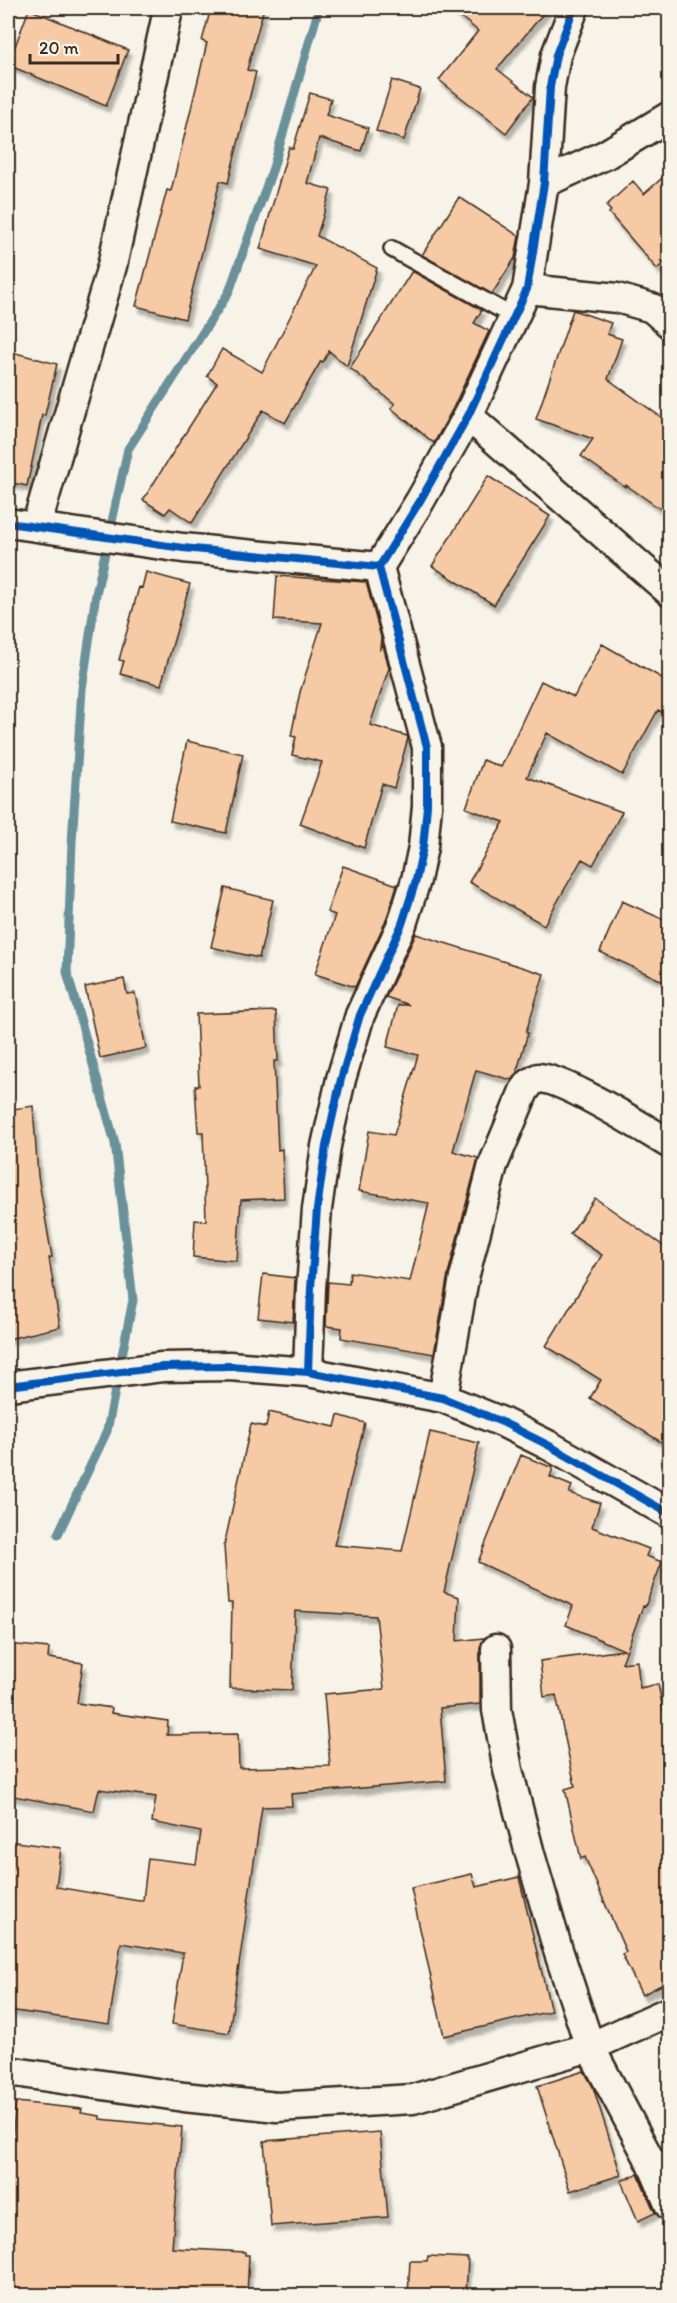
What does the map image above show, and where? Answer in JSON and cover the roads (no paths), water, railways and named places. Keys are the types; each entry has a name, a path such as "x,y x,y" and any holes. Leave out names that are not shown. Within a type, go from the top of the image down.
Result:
{"street":[{"path":"308,1372 317,1209 326,1146 341,1078 360,1015 402,924 416,880 423,847 427,806 426,747 379,567 420,501 468,416 527,290 544,183 550,87 556,55 574,8"},
{"path":"36,527 112,266 168,10"},
{"path":"544,183 605,155 669,116"},
{"path":"527,290 617,298 652,308 669,324"},
{"path":"468,416 669,592"},
{"path":"8,523 183,548 379,567"},
{"path":"443,1398 465,1278 493,1165 524,1091 530,1083 538,1078 551,1079 669,1144"},
{"path":"8,1386 162,1367 229,1366 308,1372 443,1398 502,1422 548,1445 669,1514"},
{"path":"496,1649 497,1710 508,1770 555,1940 590,2047 652,2164 669,2206"},
{"path":"8,2071 184,2097 277,2107 413,2099 590,2047 669,2011"}],"lane":[{"path":"392,249 514,317"}],"waterway":[{"path":"58,1534 107,1431 133,1300 115,1143 67,972 72,842 82,689 96,594 128,449 229,292 273,168 319,8"}]}
